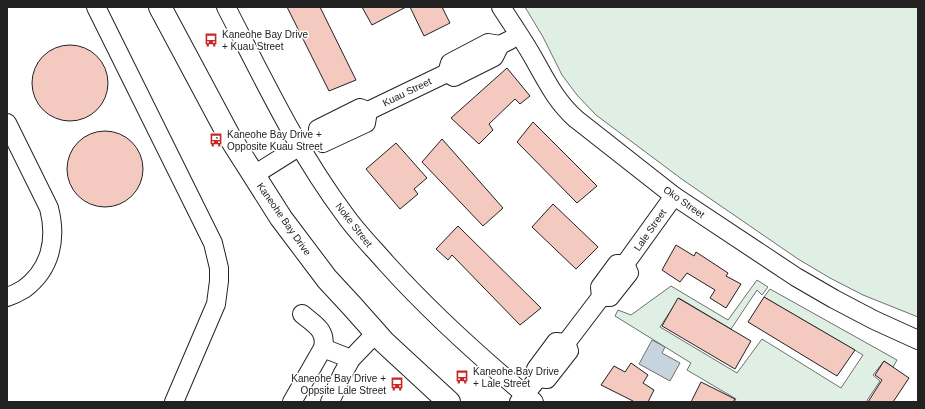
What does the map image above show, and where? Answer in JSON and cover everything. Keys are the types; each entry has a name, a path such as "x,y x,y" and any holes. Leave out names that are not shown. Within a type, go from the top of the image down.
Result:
{"main road":[{"name":"Kaneohe Bay Drive","path":"160,7 226,129 280,218 327,279 376,333 412,369 449,402"}],"lane":[{"path":"96,7 213,243 217,255 219,281 216,304 174,402"},
{"name":"Noke Street","path":"226,7 286,123 344,215 385,262 434,313 526,400"},
{"name":"Oko Street","path":"501,7 519,34 545,80 564,108 576,119 674,196 796,277 874,320 918,340"},
{"name":"Kuau Street","path":"254,175 300,146 317,138 318,129 360,108 368,112 447,73 450,63 488,43 500,45 519,34"},
{"path":"7,123 49,208 53,234 52,246 48,259 37,276 23,290 7,297"},
{"name":"Lale Street","path":"526,400 538,378 536,369 556,342 566,343 600,297 600,287 617,264 625,264 674,196"},
{"path":"292,402 323,348 324,339 321,331 302,314"},
{"path":"330,402 351,359 376,333"},
{"path":"323,348 351,359"}],"green space":[{"path":"525,7 918,7 918,317 863,295 798,259 683,180 596,115 577,95 562,75 543,37"},
{"path":"757,280 768,287 762,295 757,290 731,329 679,298 660,327 737,373 762,339 841,388 863,355 764,297 770,289 897,360 893,367 884,361 873,375 880,381 866,402 734,402 736,399 687,370 691,363 615,316 618,310 631,315 671,286 728,320"}],"shaded area":[{"path":"652,340 665,347 662,353 680,363 670,381 639,364"}],"building":[{"path":"287,7 320,7 356,80 329,91"},
{"path":"362,7 406,7 372,25"},
{"path":"410,7 442,7 450,23 424,36"},
{"path":"70,45 85,48 97,56 105,68 108,83 105,98 97,110 85,118 70,121 55,118 43,110 35,98 32,83 35,68 43,56 55,48"},
{"path":"507,68 530,96 520,104 515,99 489,124 493,130 479,144 451,118"},
{"path":"533,122 597,186 577,203 517,142"},
{"path":"105,131 120,134 132,142 140,154 143,169 140,184 132,196 120,204 105,207 90,204 78,196 70,184 67,169 70,154 78,142 90,134"},
{"path":"442,139 503,208 483,226 422,162"},
{"path":"396,143 427,178 414,189 418,194 400,209 366,169"},
{"path":"553,204 598,247 576,269 532,227"},
{"path":"458,226 541,308 520,325 452,255 448,260 436,249"},
{"path":"676,245 694,256 696,252 728,273 726,276 741,284 726,308 710,298 715,290 687,273 680,282 662,270"},
{"path":"764,297 855,350 837,376 748,322"},
{"path":"678,298 751,341 735,369 662,326"},
{"path":"884,361 909,378 893,402 868,402 882,380 875,375"},
{"path":"631,363 648,375 643,383 654,390 648,402 632,402 633,401 601,385 614,366 625,372"},
{"path":"701,382 735,399 733,402 691,402"}],"place":[{"name":"Kaneohe Bay Drive + Kuau Street","path":"211,40"},
{"name":"Kaneohe Bay Drive + Opposite Kuau Street","path":"216,140"},
{"name":"Kaneohe Bay Drive + Lale Street","path":"462,377"},
{"name":"Kaneohe Bay Drive + Oppsite Lale Street","path":"397,384"}]}
